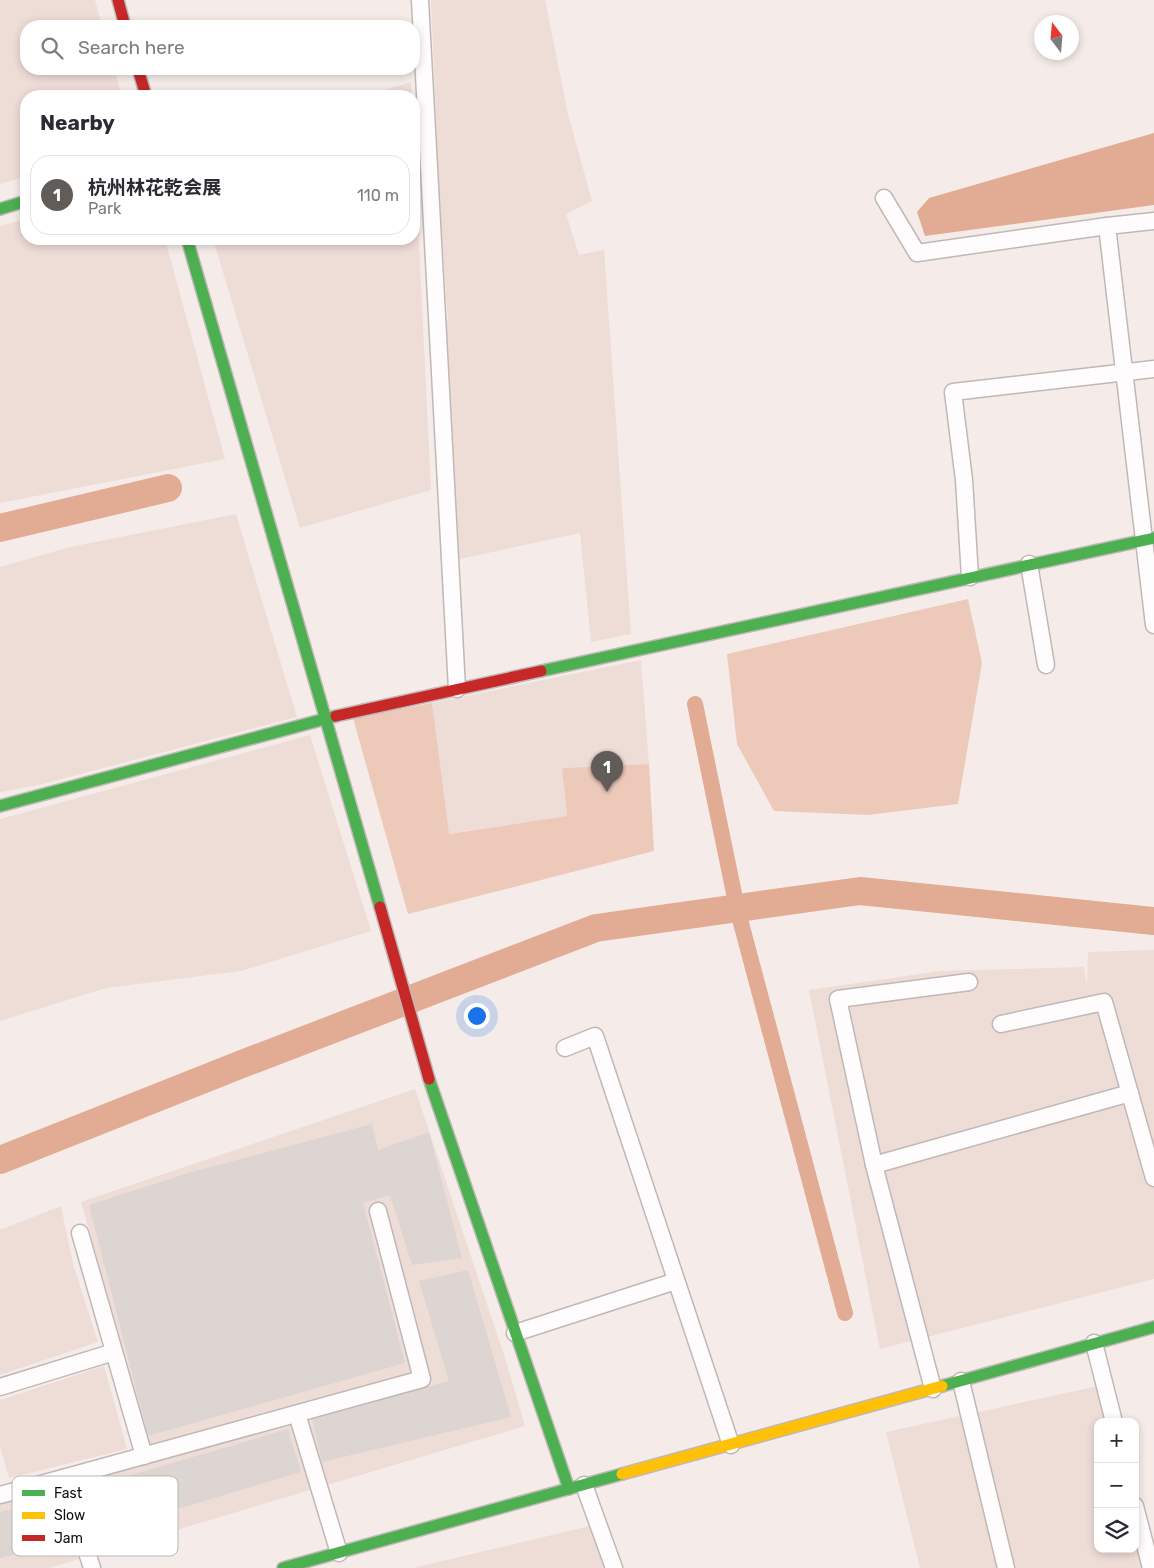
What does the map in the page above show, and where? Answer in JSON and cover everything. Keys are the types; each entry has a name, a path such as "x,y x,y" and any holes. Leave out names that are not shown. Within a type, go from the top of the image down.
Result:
{"street":[{"path":"118,0 123,20"},
{"path":"420,0 457,689"},
{"path":"140,75 144,90"},
{"path":"884,198 917,253 1154,221"},
{"path":"0,209 20,203"},
{"path":"1107,226 1123,372 1150,539 1154,625"},
{"path":"189,245 436,1103 515,1333 577,1487 614,1568"},
{"path":"970,577 964,480 953,392 1154,369"},
{"path":"0,806 325,718 1150,539"},
{"path":"1029,564 1046,665"},
{"path":"933,1389 874,1165 838,999 969,982"},
{"path":"1001,1024 1104,1002 1154,1178"},
{"path":"565,1048 595,1036 731,1445"},
{"path":"874,1165 1130,1094"},
{"path":"69,1476 422,1379 378,1211"},
{"path":"80,1233 144,1456"},
{"path":"515,1333 676,1281"},
{"path":"283,1568 1154,1327"},
{"path":"1094,1344 1113,1418"},
{"path":"0,1387 114,1352"},
{"path":"961,1381 1006,1568"},
{"path":"297,1414 339,1553"},
{"path":"1136,1508 1151,1568"},
{"path":"88,1556 92,1568"}],"shaded area":[{"path":"0,0 95,0 100,20 20,20 20,75 116,75 120,90 20,90 20,179 0,184"},
{"path":"431,0 545,0 568,114 592,201 566,214 579,255 604,250 631,634 591,642 580,533 460,559 437,323 448,320 440,212"},
{"path":"411,82 412,90 384,90"},
{"path":"1154,133 1154,205 925,236 917,212 929,198"},
{"path":"20,221 20,245 167,245 225,459 0,503 0,226"},
{"path":"215,245 419,245 431,490 300,528"},
{"path":"236,514 297,717 39,785 0,792 0,567 70,547"},
{"path":"968,599 982,663 958,804 868,815 774,811 737,744 727,654"},
{"path":"641,660 649,764 562,768 567,816 448,834 432,703"},
{"path":"432,703 449,834 567,816 562,768 649,764 654,851 408,914 353,718"},
{"path":"310,735 371,931 241,971 106,988 0,1021 0,819"},
{"path":"1154,950 1154,1279 880,1349 809,990 940,971 1084,967 1087,987 1088,952"},
{"path":"415,1089 506,1361 525,1426 178,1530 178,1476 56,1476 150,1444 81,1202"},
{"path":"61,1206 73,1264 98,1342 0,1375 0,1230"},
{"path":"104,1366 127,1449 9,1478 0,1446 0,1400"},
{"path":"1112,1383 1120,1418 1094,1418 1094,1553 1139,1553 1139,1503 1154,1568 920,1568 886,1432"},
{"path":"12,1491 12,1556 89,1556 49,1568 0,1568 0,1495"},
{"path":"590,1526 605,1568 413,1568"}],"building":[{"path":"372,1124 378,1150 429,1132 462,1258 412,1265 390,1195 363,1203 405,1363 148,1436 89,1205 188,1173"},
{"path":"468,1270 511,1417 322,1462 312,1418 449,1381 419,1281"},
{"path":"288,1429 301,1472 178,1509 178,1476 128,1476"},
{"path":"12,1509 12,1555 0,1558 0,1512"}],"waterway":[{"path":"0,528 168,488"},
{"path":"695,704 737,908 845,1313"},
{"path":"0,1160 242,1064 596,928 860,891 1154,921"}],"traffic: fast":[{"path":"0,209 20,203"},
{"path":"189,245 380,907"},
{"path":"541,671 1154,538"},
{"path":"0,806 336,716"},
{"path":"429,1079 569,1489"},
{"path":"942,1386 1154,1327"},
{"path":"283,1568 622,1474"}],"traffic: slow":[{"path":"622,1474 942,1386"}],"traffic: jam":[{"path":"118,0 123,20"},
{"path":"140,75 144,90"},
{"path":"336,716 541,671"},
{"path":"380,907 429,1079"}],"place":[{"name":"杭州林花乾会展","path":"607,792"}]}
